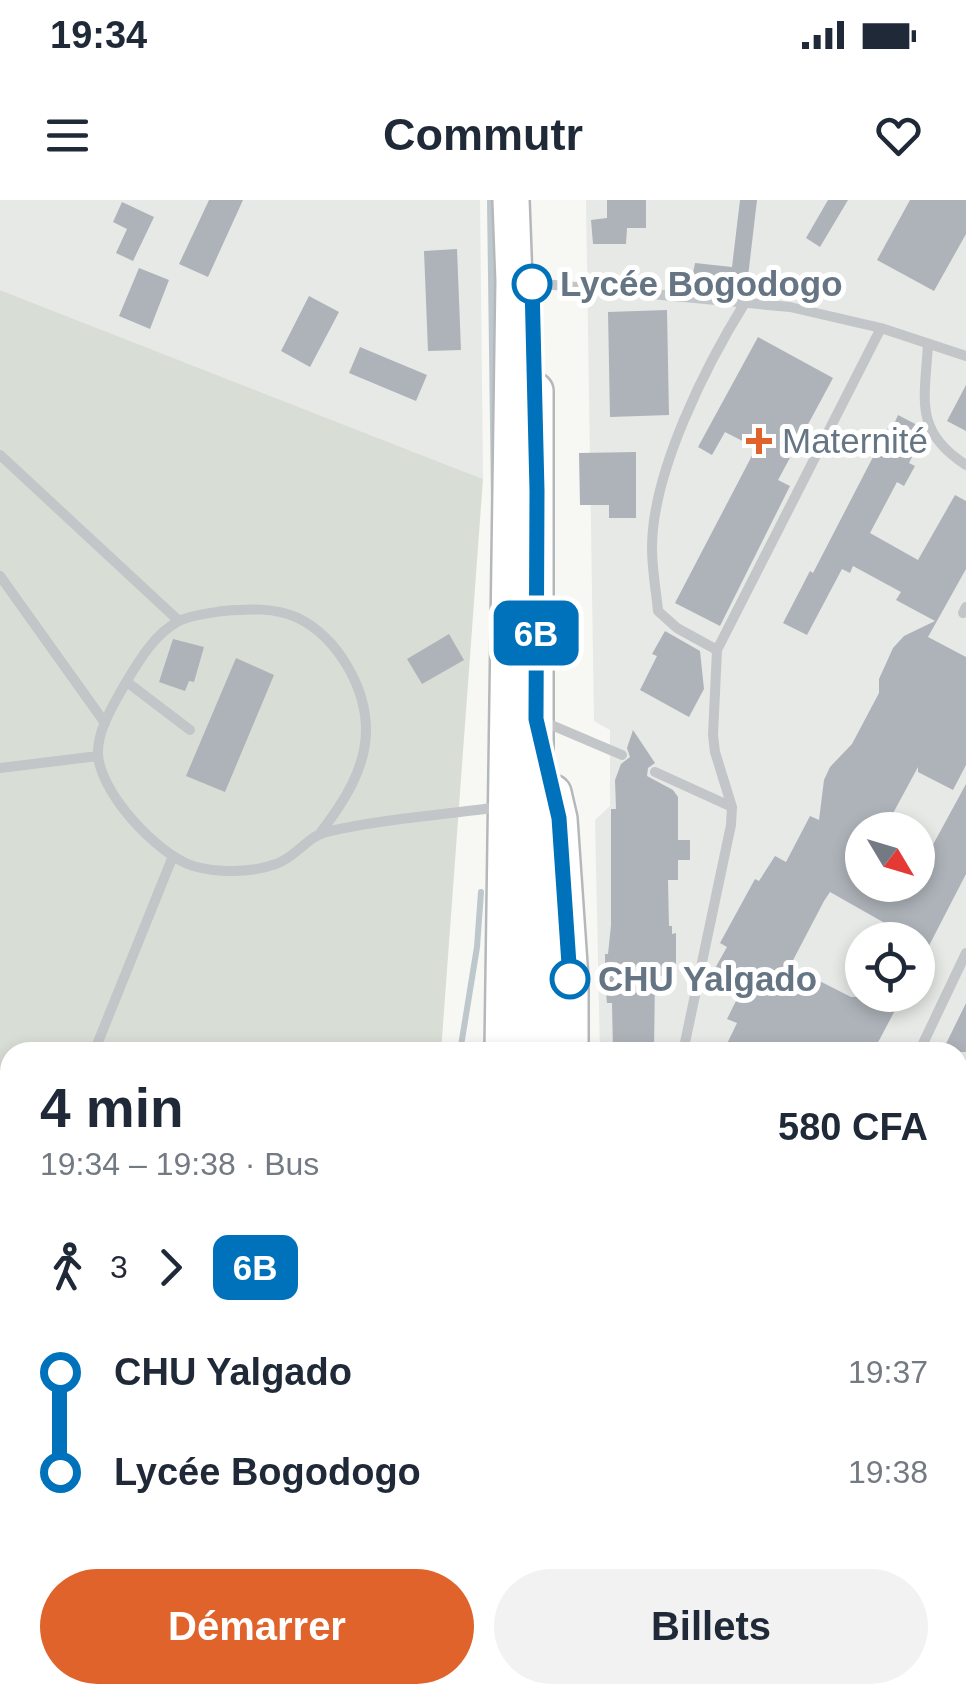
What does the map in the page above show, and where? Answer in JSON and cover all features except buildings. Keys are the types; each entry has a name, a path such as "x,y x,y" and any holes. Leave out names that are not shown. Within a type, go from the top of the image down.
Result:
{"highway":[{"path":"511,200 514,281 505,806 519,1002 533,1042"},
{"path":"503,1042 519,1002 536,719 532,200"},
{"path":"536,719 559,818 570,979 570,1042"}],"lane":[{"path":"532,284 790,307 881,328 966,356"},
{"path":"717,650 676,628 658,611 652,546 663,484 700,379 746,302"},
{"path":"685,1042 732,807 715,752 717,650 881,328"},
{"path":"928,344 924,410 934,438 966,465"},
{"path":"0,455 179,621"},
{"path":"0,576 105,723"},
{"path":"254,608 297,618 326,638 360,692 366,730 361,762 347,798 321,832 278,864 219,870 192,865 173,856 134,822 107,783 98,756 105,723 127,682 146,652 179,621 254,608"},
{"path":"127,682 190,730"},
{"path":"536,719 622,756"},
{"path":"0,768 98,756"},
{"path":"655,772 732,807"},
{"path":"321,832 505,806"},
{"path":"98,1042 173,856"},
{"path":"924,1042 962,969 966,953"}],"shaded area":[{"path":"0,200 480,200 483,479 0,290"},
{"path":"586,200 966,200 966,1042 600,1042 595,820 610,806 610,730 594,721"},
{"path":"0,290 483,479 442,1042 0,1042"}],"waterway":[{"path":"490,200 494,499"},
{"path":"462,1042 477,947 481,892"}],"bus line":[{"name":"6B","path":"532,284 537,491 536,719 559,818 570,979"}],"place":[{"name":"Lycée Bogodogo","path":"532,284"},
{"name":"Maternité","path":"759,441"},
{"name":"CHU Yalgado","path":"570,979"}]}
